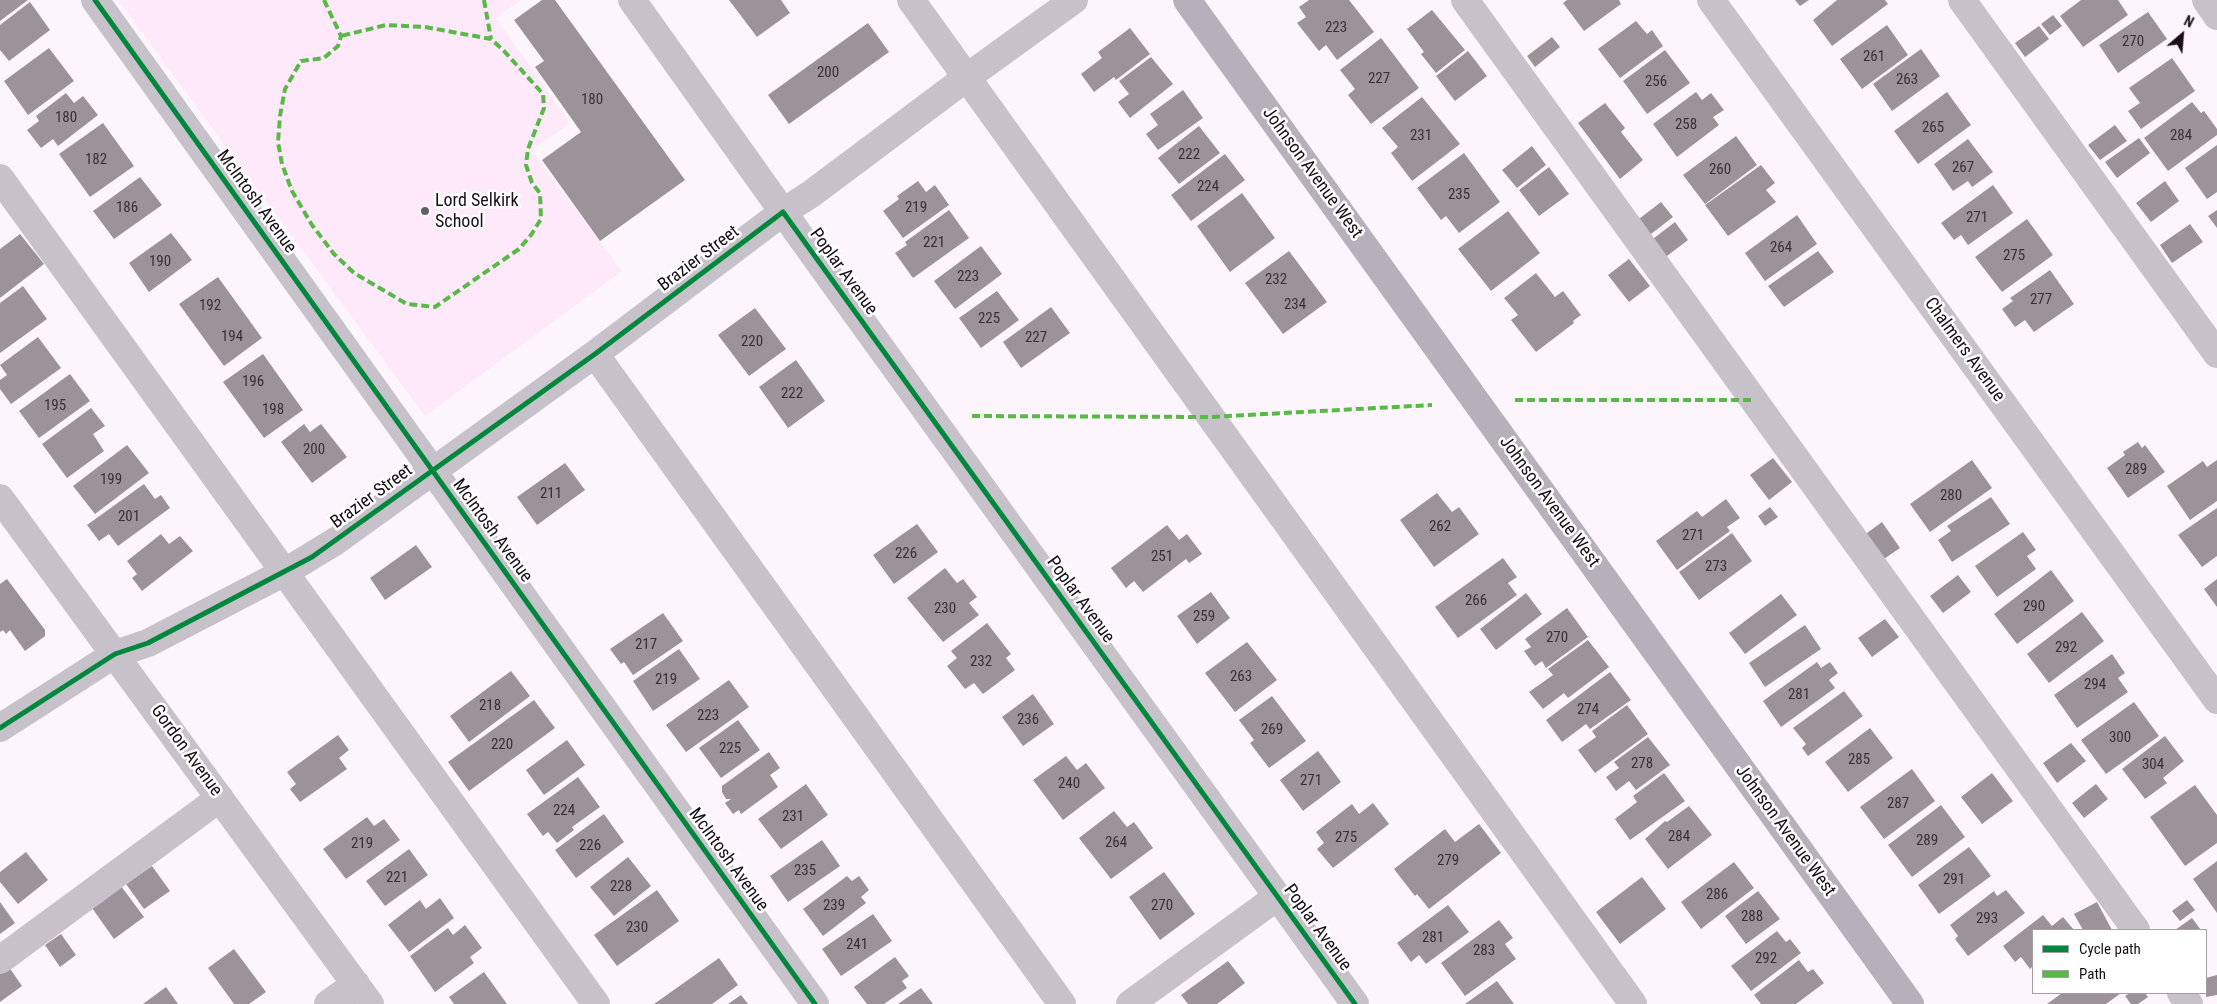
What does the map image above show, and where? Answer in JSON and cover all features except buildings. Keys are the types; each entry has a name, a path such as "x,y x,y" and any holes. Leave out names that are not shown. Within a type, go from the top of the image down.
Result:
{"main road":[{"name":"Johnson Avenue West","path":"1188,0 1910,1004"}],"street":[{"name":"McIntosh Avenue","path":"95,0 815,1004"},
{"name":"Poplar Avenue","path":"632,0 1355,1004"},
{"path":"910,0 1632,1004"},
{"name":"Brazier Street","path":"0,728 116,654 148,643 285,572 336,541 596,354 783,212 811,194 1074,0"},
{"path":"1465,0 2135,929"},
{"name":"Chalmers Avenue","path":"1711,0 2217,700"},
{"path":"1962,0 2217,354"},
{"path":"2206,0 2217,16"},
{"path":"0,178 596,1004"},
{"path":"596,354 1062,1004"},
{"name":"Gordon Avenue","path":"0,498 363,994"},
{"path":"0,960 220,798"},
{"path":"1130,1004 1277,897"},
{"path":"328,1004 363,994"},
{"path":"2182,994 2190,1004"}],"shaded area":[{"name":"Lord Selkirk School","path":"118,0 521,0 496,18 570,124 531,150 622,271 425,416"}],"marked path":[{"path":"324,0 341,36 338,46 324,58 301,61 285,89 278,142 282,164 292,191 312,225 334,254 354,273 407,304 435,307 519,249 541,219 540,193 532,183 526,165 528,149 544,108 543,94 491,39 425,27 386,25 341,36"},
{"path":"484,0 491,39"},
{"path":"1515,400 1753,400"},
{"path":"972,416 1210,417 1432,405"}],"cycle path":[{"path":"95,0 815,1004"},
{"path":"0,728 115,654 148,643 312,557 595,354 783,212 1355,1004"}],"place":[{"name":"Lord Selkirk School","path":"425,211"}]}
